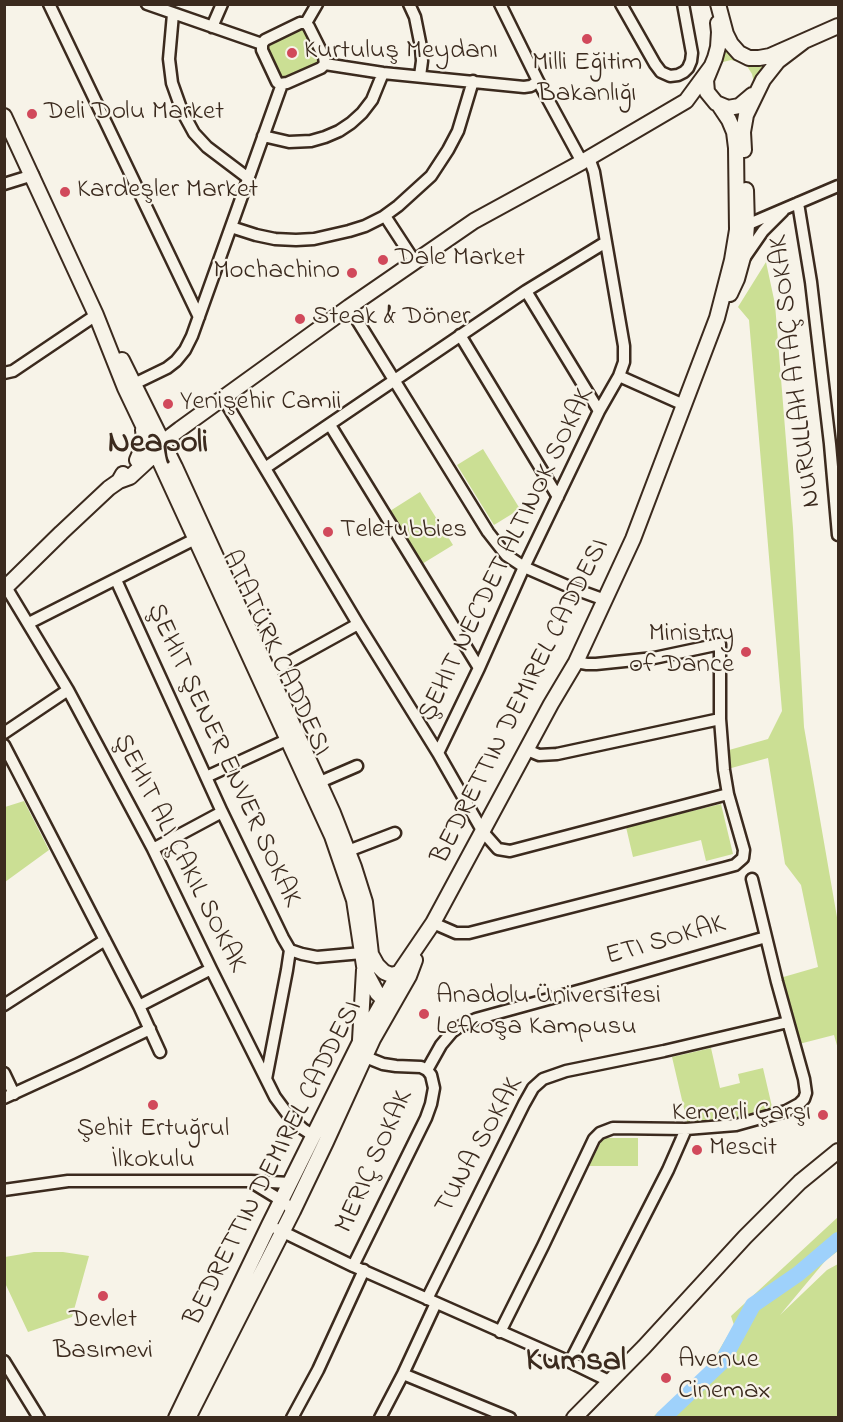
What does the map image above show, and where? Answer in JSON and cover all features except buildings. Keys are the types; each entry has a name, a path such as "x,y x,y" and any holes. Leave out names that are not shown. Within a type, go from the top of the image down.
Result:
{"main road":[{"path":"717,4 731,44 743,56 753,59 770,56 838,26"},
{"path":"125,479 125,471 137,460 349,307 474,221 686,101 715,58 719,32 717,4"},
{"path":"662,116 706,103 728,108 739,106 760,86 770,69 778,61 803,42"},
{"name":"BEDRETTIN DEMIREL CADDESI","path":"711,67 706,80 706,88 709,96 729,120 735,140 745,250 734,288 717,318"},
{"name":"BEDRETTIN DEMIREL CADDESI","path":"389,1000 399,973 433,923 576,662 633,539 717,318 726,288 742,227 744,126 750,105 760,86"},
{"name":"ATATÜRK CADDESI","path":"4,116 98,319 118,373 147,421"},
{"name":"ATATÜRK CADDESI","path":"98,319 134,384 157,447 170,469 293,738 341,860 357,911 372,984 389,1000"},
{"path":"137,460 142,448 147,421 180,429"},
{"path":"5,588 109,488 125,479 170,469 180,429"},
{"path":"125,479 157,447"},
{"name":"ATATÜRK CADDESI","path":"170,469 195,539 265,676"},
{"name":"ATATÜRK CADDESI","path":"293,738 320,782 360,885 367,911 366,958"},
{"name":"BEDRETTIN DEMIREL CADDESI","path":"188,1418 283,1222 282,1200 360,1050 389,1000 409,976 425,937"},
{"path":"360,1050 366,958 384,972 391,975 399,973"},
{"name":"BEDRETTIN DEMIREL CADDESI","path":"176,1418 326,1142 360,1050"},
{"path":"574,1418 644,1347 745,1237 800,1182 838,1151"}],"street":[{"path":"49,4 199,317"},
{"path":"147,4 262,44"},
{"path":"212,27 222,4"},
{"path":"306,23 317,4"},
{"path":"409,4 415,17 422,47 420,76"},
{"path":"438,753 524,567 624,362 624,346 594,172 538,81 500,4"},
{"path":"621,4 655,64 661,72 670,76 684,72 692,58 683,4"},
{"path":"173,14 169,59 172,83 182,111 194,133 207,147 248,178"},
{"path":"306,23 300,23 262,44 262,50 278,82 282,84 325,64 524,87 531,86 538,81"},
{"path":"306,23 324,57 325,64"},
{"path":"263,136 289,142 311,141 339,131 351,123 372,100 383,72"},
{"path":"231,227 275,239 296,240 349,231 385,216 430,176 448,150 458,131 473,81"},
{"path":"134,384 167,368 176,361 192,336 282,84"},
{"path":"4,184 33,175"},
{"path":"742,227 838,186"},
{"name":"NURULLAH ATAÇ SOKAK","path":"798,203 811,282 838,533"},
{"path":"741,264 763,231 785,209"},
{"path":"385,216 415,262"},
{"path":"265,468 526,291 606,242"},
{"path":"526,291 599,411"},
{"path":"349,307 488,532 506,555 524,567 605,600"},
{"path":"4,373 13,370 98,319"},
{"path":"460,335 558,497"},
{"path":"619,376 684,405"},
{"path":"223,398 438,753 483,832 498,849 510,851 728,794"},
{"path":"330,425 479,668"},
{"path":"29,623 195,539"},
{"name":"ŞEHIT ŞENER ENVER SOKAK","path":"116,580 222,812 282,938 290,950"},
{"path":"5,588 29,623 68,690 153,849 275,1097 289,1116 314,1136"},
{"path":"265,676 358,624"},
{"path":"433,923 456,933 469,933 724,868 743,858 742,843 728,794 724,770 720,719 720,644 654,658 596,664 576,662"},
{"path":"4,733 68,690"},
{"path":"527,750 539,755 557,754 720,719"},
{"path":"206,777 293,738"},
{"path":"4,745 139,1006 160,1052"},
{"path":"320,782 357,766"},
{"path":"153,849 222,812"},
{"path":"348,852 395,832"},
{"path":"500,1332 597,1136 603,1131 614,1128 686,1129 736,1125 776,1114 799,1104 804,1099 806,1086 752,879"},
{"name":"ETI SOKAK","path":"427,1070 441,1045 452,1032 476,1019 766,937"},
{"path":"4,1005 105,940"},
{"path":"266,1079 290,950 317,957 366,958"},
{"path":"139,1006 211,969"},
{"name":"TUNA SOKAK","path":"380,1418 403,1374 431,1300 533,1088 543,1080 566,1071 789,1022"},
{"path":"4,1073 9,1096 150,1029"},
{"name":"MERIÇ SOKAK","path":"292,1418 318,1370 358,1268 431,1104 434,1082 427,1070 417,1066 383,1064 360,1050"},
{"path":"570,1362 669,1170 686,1129"},
{"path":"4,1190 68,1180 250,1181 290,1184"},
{"path":"250,1181 282,1200 283,1222 308,1245 570,1362 609,1382"},
{"path":"4,1361 39,1418"},
{"path":"403,1374 510,1418"}],"green space":[{"path":"298,28 304,29 318,56 318,61 282,78 267,50 267,45"},
{"path":"724,42 761,62 765,67 754,83 747,66 740,62 731,60 719,65 724,53"},
{"path":"766,262 775,304 793,528 804,727 838,923 838,1049 834,1035 799,1044 780,978 818,967 801,885 785,864 768,758 724,770 722,752 768,739 782,711 749,320 738,307"},
{"path":"483,449 520,509 494,525 457,465"},
{"path":"420,492 453,545 422,564 390,511"},
{"path":"24,801 49,850 5,882 5,807"},
{"path":"721,804 733,854 706,861 701,840 633,857 626,827"},
{"path":"711,1048 720,1088 740,1083 738,1074 763,1068 773,1111 689,1130 672,1057"},
{"path":"603,1138 638,1138 638,1166 589,1166"},
{"path":"838,1217 838,1251 826,1260 780,1315 827,1270 838,1264 838,1417 653,1417 712,1362 734,1325 731,1316"},
{"path":"34,1252 63,1252 89,1256 72,1317 28,1332 5,1283 5,1257"}],"waterway":[{"path":"663,1418 722,1362 753,1305 798,1274 838,1240"}],"place":[{"name":"Milli Eğitim Bakanlığı","path":"587,39"},
{"name":"Kurtuluş Meydanı","path":"292,53"},
{"name":"Deli Dolu Market","path":"32,114"},
{"name":"Kardeşler Market","path":"65,192"},
{"name":"Dale Market","path":"383,260"},
{"name":"Mochachino","path":"352,273"},
{"name":"Steak & Döner","path":"300,319"},
{"name":"Yenişehir Camii","path":"168,404"},
{"name":"Teletubbies","path":"328,532"},
{"name":"Ministry of Dance","path":"746,652"},
{"name":"Anadolu Üniversitesi Lefkoşa Kampusu","path":"424,1014"},
{"name":"Şehit Ertuğrul İlkokulu","path":"153,1105"},
{"name":"Kemerli Çarşı","path":"823,1115"},
{"name":"Mescit","path":"697,1150"},
{"name":"Devlet Basımevi","path":"103,1296"},
{"name":"Avenue Cinemax","path":"666,1378"}],"district":[{"name":"Neapoli","path":"158,446"},
{"name":"Kumsal","path":"576,1364"}]}
